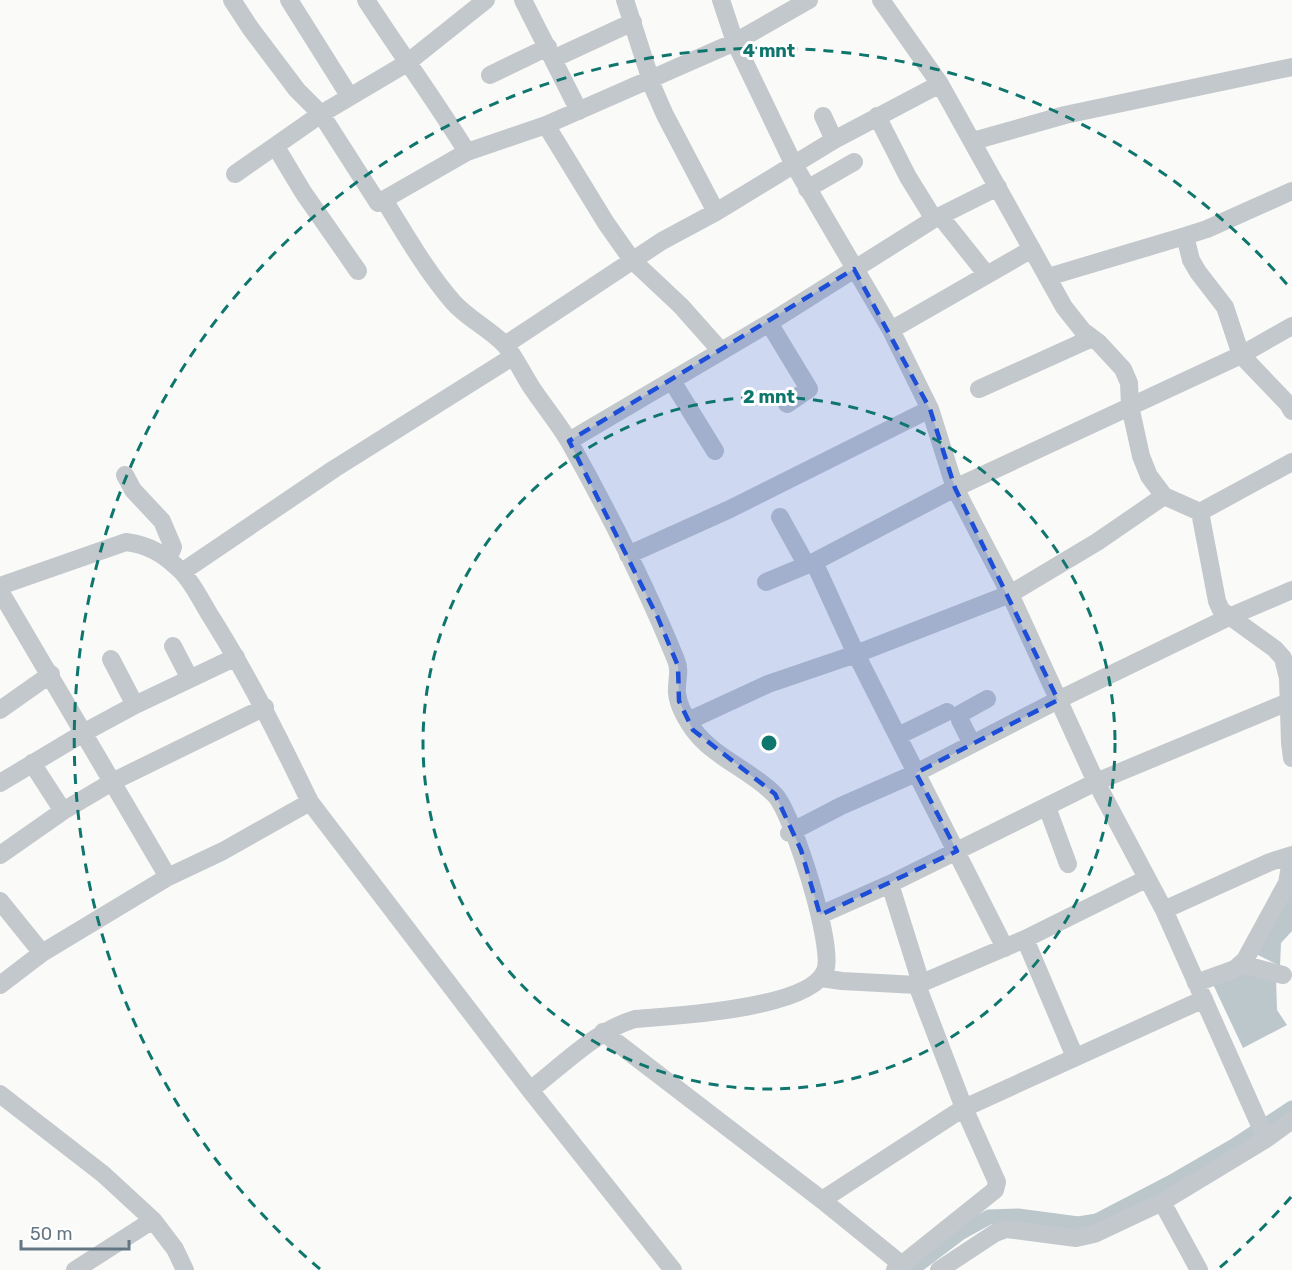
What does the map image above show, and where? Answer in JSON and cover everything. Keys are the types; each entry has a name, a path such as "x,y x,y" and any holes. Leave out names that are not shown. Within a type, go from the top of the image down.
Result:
{"street":[{"path":"232,0 297,90 321,114 378,203 467,152 546,126 649,78 735,42 809,0"},
{"path":"289,0 350,97"},
{"path":"366,0 467,152"},
{"path":"235,174 321,114 407,63 486,0"},
{"path":"523,0 579,111"},
{"path":"625,0 649,78 665,115 716,212"},
{"path":"721,0 735,42 793,163 891,330 930,409 955,488 1010,594 1096,782 1164,910 1266,1139"},
{"path":"881,0 940,84 974,141 1064,307 1083,331 1123,369 1129,383 1130,406 1141,456 1149,476 1164,496 1200,512"},
{"path":"490,75 633,22"},
{"path":"974,141 1065,115 1292,67"},
{"path":"182,572 508,351 632,260 716,212 793,163 940,84"},
{"path":"823,116 834,140"},
{"path":"877,116 908,177 937,218 987,275"},
{"path":"546,126 606,223 632,260 681,306 721,351"},
{"path":"276,147 303,192 358,271"},
{"path":"807,189 854,162"},
{"path":"569,441 769,323 937,218 999,188"},
{"path":"1048,276 1207,229 1292,191"},
{"path":"384,200 453,303 508,351 569,441 653,607 678,666 679,701 693,730 780,800 791,832 801,850 819,915 827,955 828,963 821,978 811,986 790,996 729,1010 635,1018 603,1032 531,1090"},
{"path":"1185,236 1191,260 1225,307 1240,355 1292,411"},
{"path":"891,330 1032,249"},
{"path":"769,323 809,389 787,404"},
{"path":"766,582 810,563 955,488 1240,355 1292,326"},
{"path":"979,389 1092,338"},
{"path":"672,381 715,450"},
{"path":"628,555 730,509 930,409"},
{"path":"1200,512 1292,462"},
{"path":"125,475 133,490 163,521 173,547 168,559"},
{"path":"688,721 768,684 856,654 1010,594 1097,542 1164,496"},
{"path":"1200,512 1217,601 1221,610 1275,649 1283,658 1288,678 1292,758"},
{"path":"780,517 810,563 1005,948"},
{"path":"168,877 1,591 126,542 146,545 168,559 182,572 265,707 310,802 531,1090 673,1270"},
{"path":"791,832 841,806 916,773 1058,699 1229,617 1292,590"},
{"path":"173,646 190,679"},
{"path":"0,783 135,705 236,657"},
{"path":"111,659 135,705"},
{"path":"0,710 51,675"},
{"path":"972,744 960,720 960,714 987,699"},
{"path":"819,915 890,884 1096,782 1288,702"},
{"path":"0,855 63,811 112,782 265,707"},
{"path":"898,736 947,712"},
{"path":"32,763 63,811"},
{"path":"0,985 42,953 168,877 223,851 310,802"},
{"path":"1047,807 1068,864"},
{"path":"1164,910 1292,855"},
{"path":"822,1200 964,1108 1075,1057 1200,991 1235,969 1241,964 1287,883 1292,855"},
{"path":"821,978 919,984 1025,939 1146,879"},
{"path":"603,1032 822,1200 898,1267 997,1186 997,1182 964,1108 919,984 890,884"},
{"path":"0,902 42,953"},
{"path":"1025,939 1075,1057"},
{"path":"1241,964 1283,975"},
{"path":"0,1094 103,1174 153,1220 175,1249 185,1270"},
{"path":"939,1270 995,1233 1006,1229 1063,1238 1087,1237 1162,1202 1266,1139 1292,1120"},
{"path":"1162,1202 1199,1270"},
{"path":"75,1270 153,1220"}],"highlighted area":[{"path":"854,269 930,409 955,488 1058,700 916,773 957,851 820,915 801,850 775,794 693,730 679,701 678,666 658,618 569,441"}],"shaded area":[{"path":"1292,862 1292,931 1281,943 1280,966 1252,952"},
{"path":"1237,971 1276,977 1277,1010 1287,1025 1243,1048 1211,980"}],"waterway":[{"path":"911,1270 960,1233 989,1217 1018,1216 1078,1224 1097,1221 1234,1146 1292,1108"}]}
